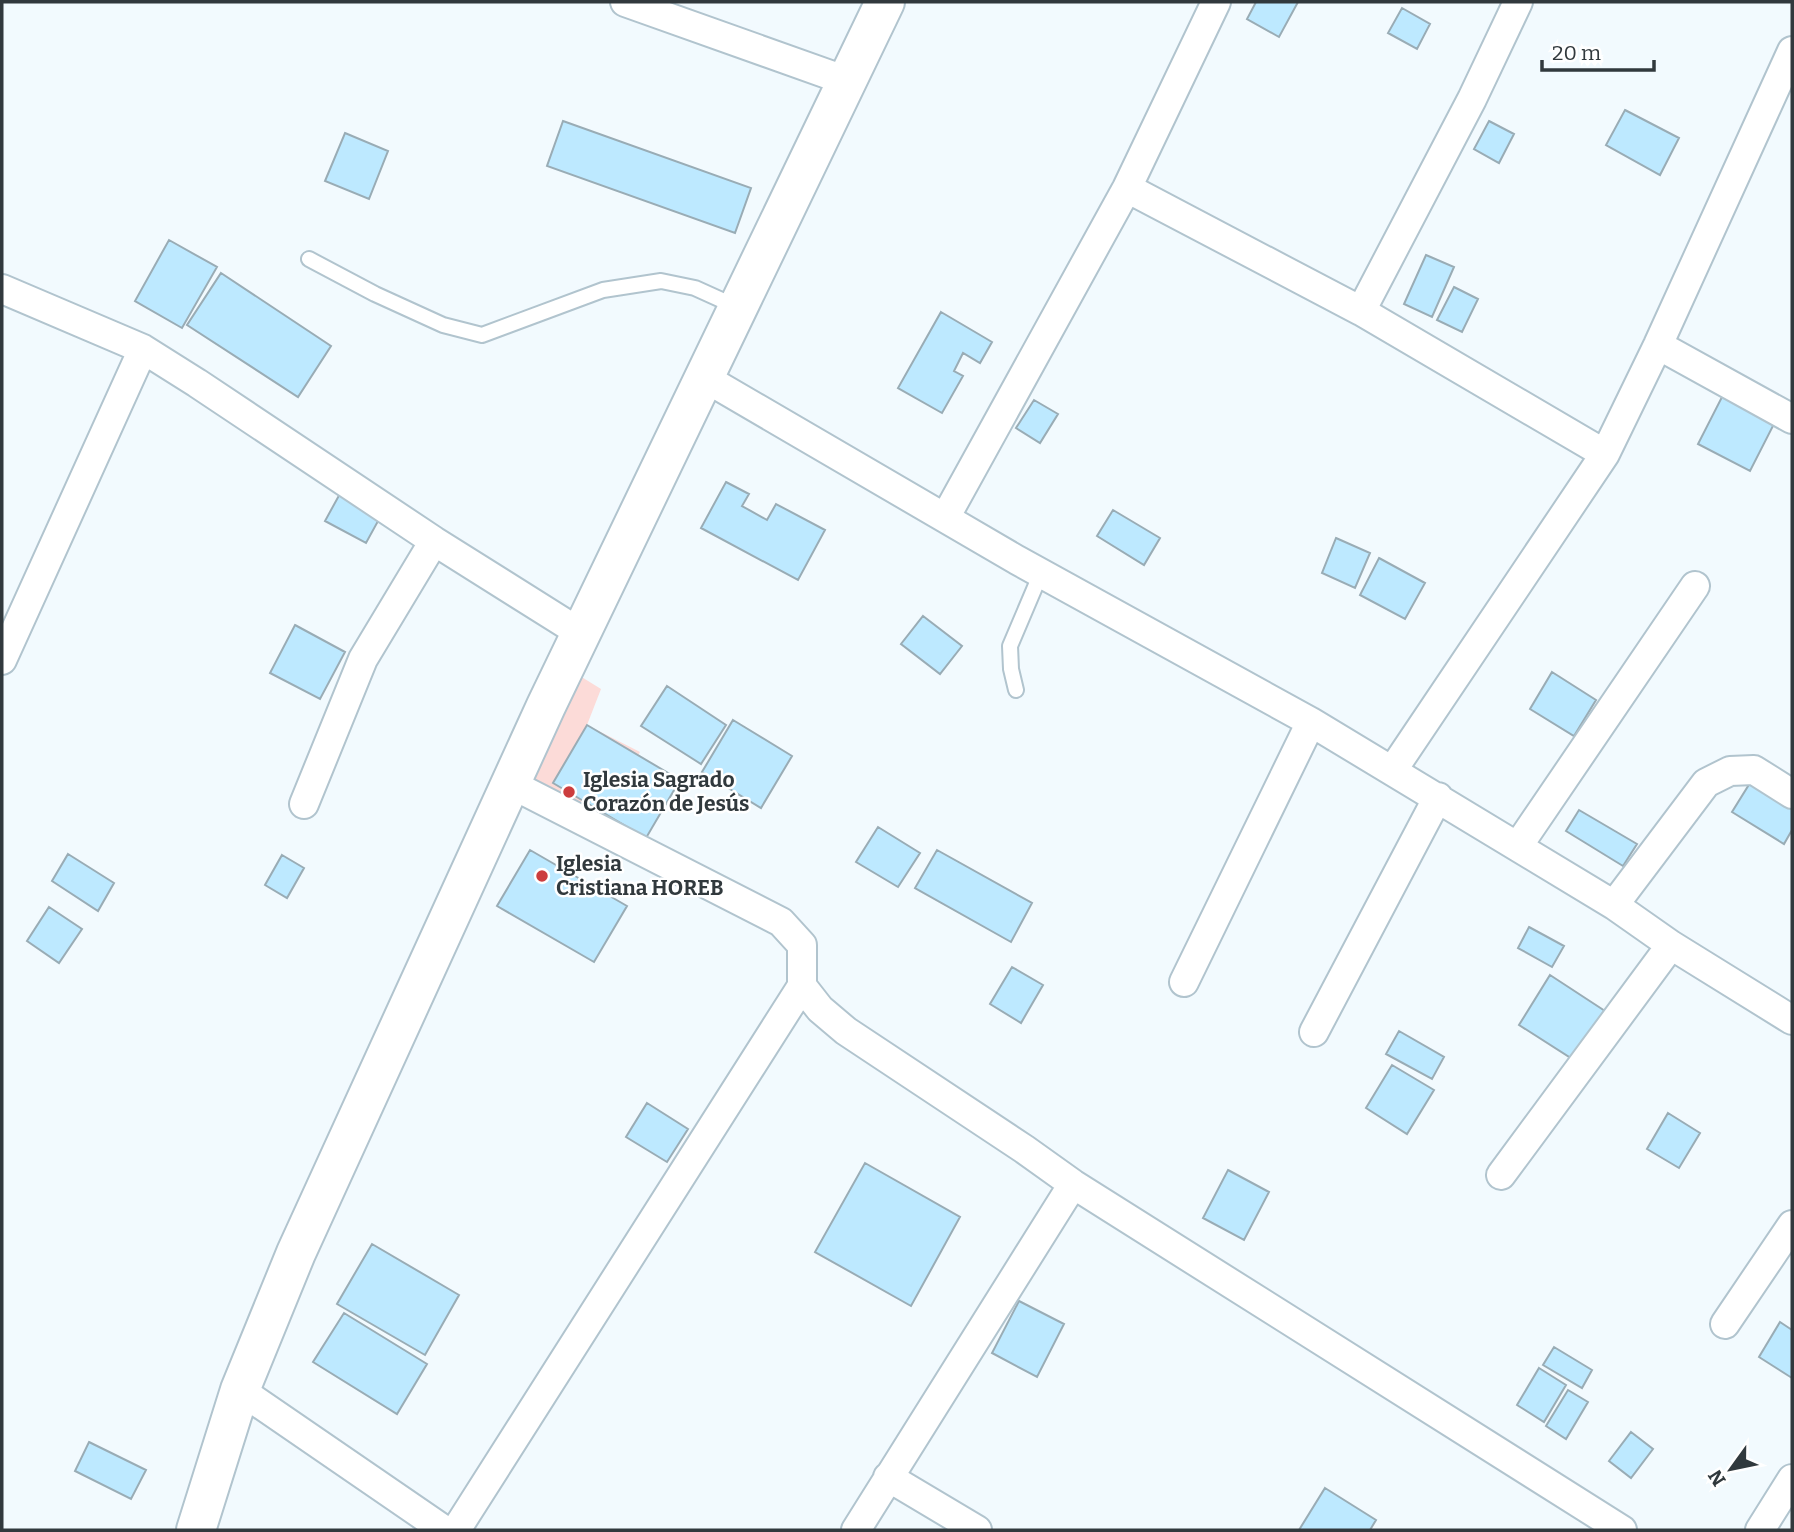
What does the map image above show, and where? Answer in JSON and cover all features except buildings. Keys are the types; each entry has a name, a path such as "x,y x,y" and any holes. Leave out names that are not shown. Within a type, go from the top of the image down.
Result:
{"street":[{"path":"625,2 847,81"},
{"path":"196,1530 240,1390 296,1254 511,784 885,2"},
{"path":"945,518 1127,188 1216,2"},
{"path":"1361,311 1472,99 1518,2"},
{"path":"1392,771 1605,453 1658,345 1792,51"},
{"path":"1127,188 1361,311 1605,453"},
{"path":"2,289 143,349 434,541 582,634"},
{"path":"1658,345 1792,419"},
{"path":"2,660 143,349"},
{"path":"705,379 1041,573 1311,722 1614,905 1671,946 1792,1020"},
{"path":"304,804 363,659 434,541"},
{"path":"1518,846 1695,586"},
{"path":"1184,982 1311,722"},
{"path":"1614,905 1706,783 1730,771 1754,770 1792,794"},
{"path":"456,1530 802,986 802,945 781,922 511,784"},
{"path":"1314,1032 1438,797"},
{"path":"1501,1175 1671,946"},
{"path":"802,986 820,1009 846,1031 1073,1184 1622,1530"},
{"path":"856,1530 1073,1184"},
{"path":"1725,1324 1792,1225"},
{"path":"240,1390 444,1530"},
{"path":"888,1477 977,1530"},
{"path":"1760,1530 1792,1479"}],"lane":[{"path":"309,258 375,294 443,326 482,335 603,290 661,281 695,288 738,307"},
{"path":"1016,690 1011,669 1010,646 1041,573"}],"shaded area":[{"path":"580,676 601,689 587,725 640,752 598,824 528,788"}],"place":[{"name":"Iglesia Sagrado Corazón de Jesús","path":"569,792"},
{"name":"Iglesia Cristiana HOREB","path":"542,876"}]}
